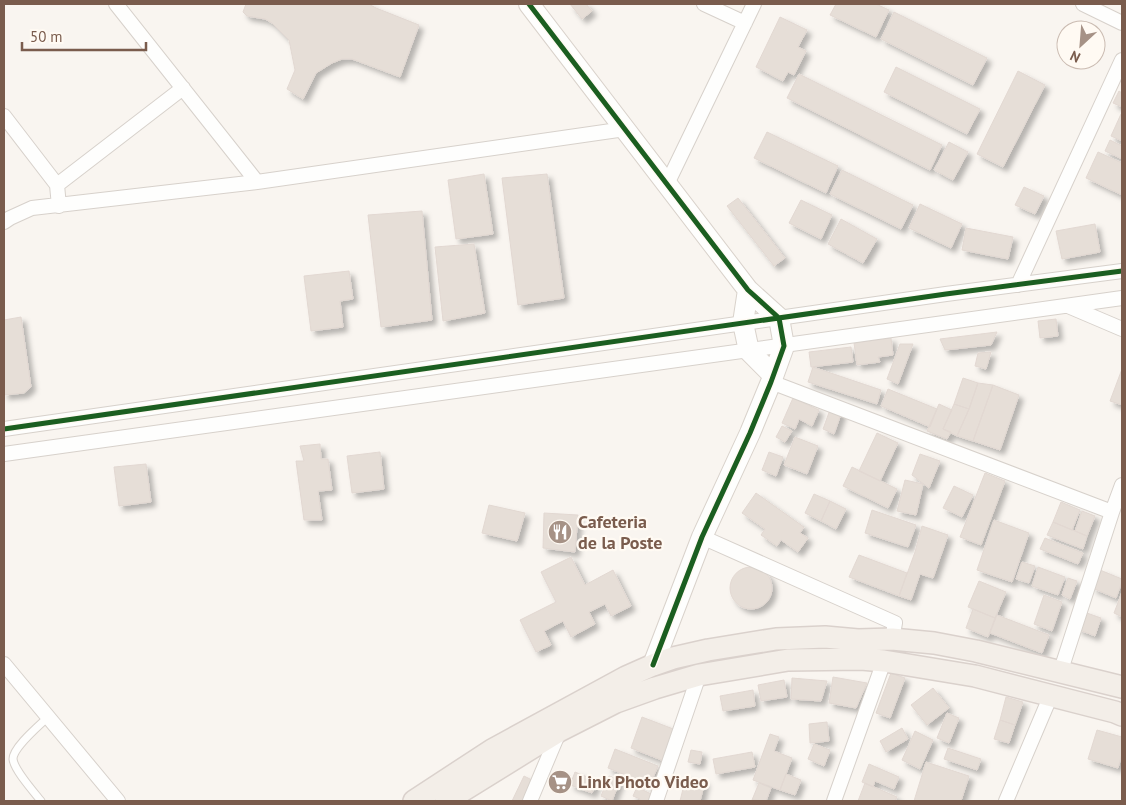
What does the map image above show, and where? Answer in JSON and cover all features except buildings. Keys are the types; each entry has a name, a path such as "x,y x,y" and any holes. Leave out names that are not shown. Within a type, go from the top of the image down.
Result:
{"main road":[{"path":"414,801 492,750 626,677 673,658 708,650 776,639 825,637 934,642 1122,687"},
{"path":"446,801 560,731 616,702 699,675 788,660 861,659 884,661 974,676 1122,715"}],"street":[{"path":"116,4 257,182"},
{"path":"529,4 748,290 779,318 784,346 750,433 702,537 653,665"},
{"path":"704,4 745,23"},
{"path":"667,184 754,4"},
{"path":"1083,4 1122,23"},
{"path":"1018,285 1122,60"},
{"path":"57,185 183,88"},
{"path":"4,116 57,185 59,206"},
{"path":"4,222 32,208 257,182 624,129"},
{"path":"4,429 927,296 1122,271"},
{"path":"748,290 743,323 749,350 772,378 1112,512"},
{"path":"4,454 1122,298"},
{"path":"1066,306 1122,329"},
{"path":"1060,673 1122,486"},
{"path":"702,537 895,623 892,639"},
{"path":"834,801 884,661"},
{"path":"4,664 118,801"},
{"path":"656,801 699,675"},
{"path":"1006,801 1051,695"},
{"path":"530,801 560,731"}],"lane":[{"path":"41,801 16,767 13,757 17,748 48,717"}],"cycle path":[{"path":"529,4 748,290 779,318 784,346 771,382 750,433 702,537 653,665"},
{"path":"4,429 946,294 1122,271"}],"place":[{"name":"Cafeteria de la Poste","path":"560,532"},
{"name":"Link Photo Video","path":"560,782"}]}
